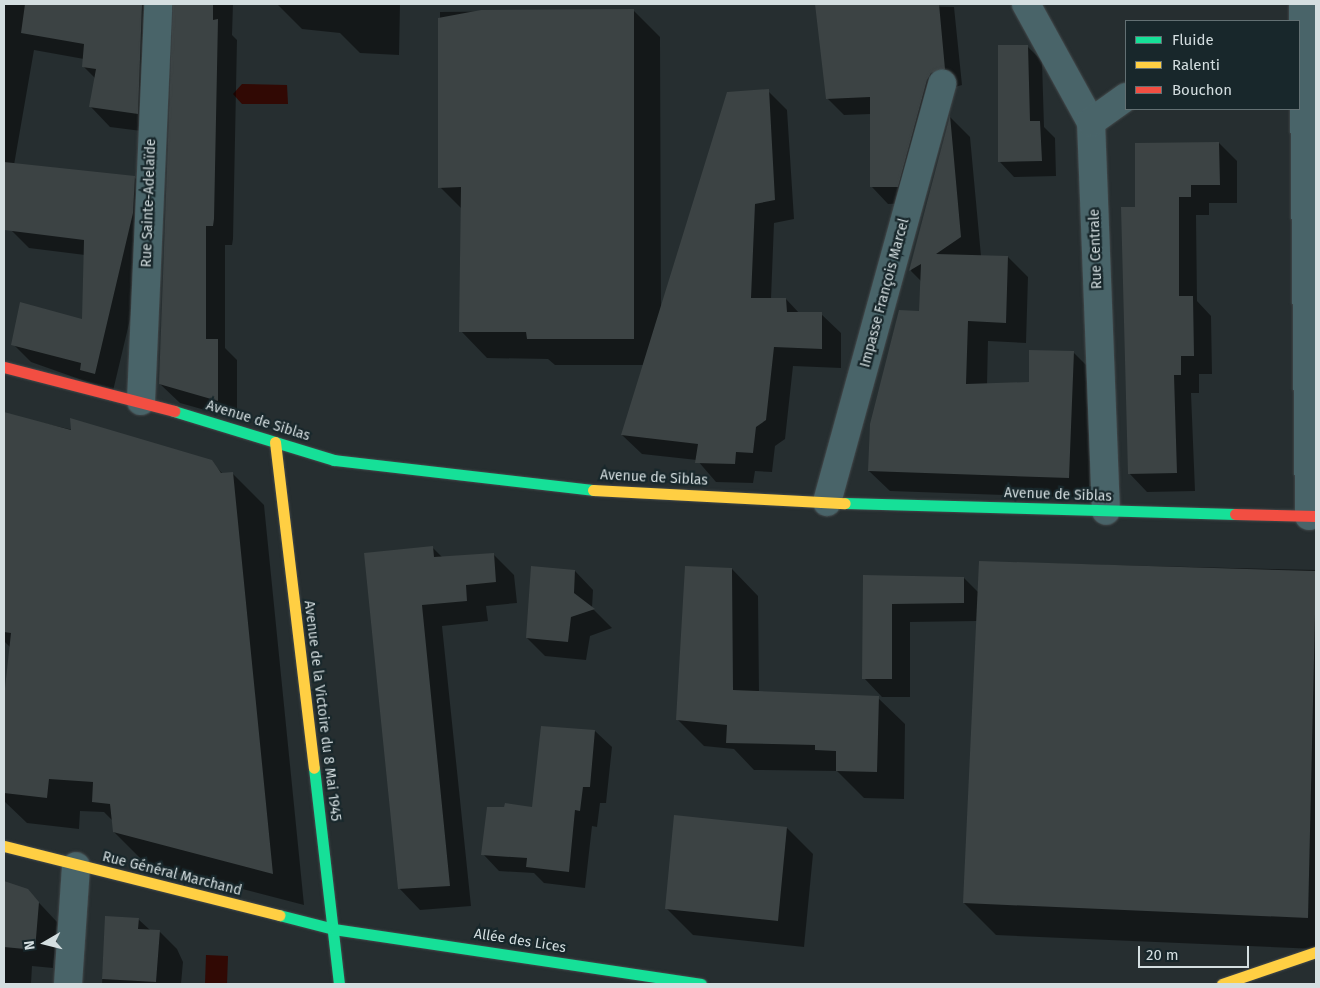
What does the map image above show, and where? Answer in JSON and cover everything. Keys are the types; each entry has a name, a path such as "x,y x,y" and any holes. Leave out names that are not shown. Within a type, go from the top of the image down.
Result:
{"street":[{"name":"Rue Sainte-Adelaïde","path":"141,401 158,4"},
{"name":"Rue Centrale","path":"1026,4 1091,122 1106,511"},
{"path":"1294,20 1303,4"},
{"path":"1300,53 1303,4"},
{"name":"Impasse François Marcel","path":"827,502 942,84"},
{"path":"1091,122 1125,98"},
{"path":"1296,118 1313,516"},
{"name":"Avenue de Siblas","path":"4,367 141,401 334,460 587,490 827,502 1313,516"},
{"name":"Avenue de la Victoire du 8 Mai 1945","path":"275,442 339,984"},
{"name":"Rue Général Marchand","path":"4,846 76,866 334,929"},
{"path":"68,984 76,866"},
{"name":"Allée des Lices","path":"334,929 701,984"},
{"path":"1222,984 1316,952"}],"shaded area":[{"path":"242,84 287,85 288,104 242,104 233,94"},
{"path":"206,955 228,956 227,984 205,984"}],"building":[{"path":"25,4 142,4 138,114 89,107 96,69 82,67 84,44 21,33"},
{"path":"173,4 213,4 213,20 218,19 214,219 213,226 206,226 206,339 218,339 218,401 159,384"},
{"path":"815,4 939,4 945,69 931,73 927,80 898,187 870,187 870,97 826,99"},
{"path":"634,9 634,339 527,339 526,332 459,332 461,187 438,188 438,18 481,10"},
{"path":"998,45 1028,45 1030,121 1040,121 1042,161 998,162"},
{"path":"769,89 775,200 755,204 751,298 786,298 787,312 822,312 822,349 774,347 766,420 756,427 753,453 736,452 735,464 695,463 698,444 621,435 727,92"},
{"path":"950,115 961,237 936,254 1008,256 1006,323 968,321 966,384 1029,382 1029,350 1074,351 1069,478 868,471 870,424 899,310 919,311 921,264 909,271"},
{"path":"1219,142 1220,185 1191,185 1191,197 1179,197 1179,296 1193,296 1194,356 1181,356 1181,375 1174,375 1177,473 1128,474 1121,207 1135,207 1135,143"},
{"path":"4,162 135,176 133,213 95,374 80,370 81,363 11,345 20,302 82,319 84,240 4,230"},
{"path":"4,412 71,430 70,418 212,460 221,473 233,472 273,874 113,832 110,804 92,802 93,782 49,779 47,798 4,793 4,697 11,633 4,632"},
{"path":"433,546 434,557 494,553 496,582 466,585 467,601 422,605 450,886 398,889 364,553"},
{"path":"979,561 1316,571 1308,918 963,903"},
{"path":"531,566 575,570 574,593 595,609 571,617 568,642 526,638"},
{"path":"685,566 732,568 733,690 879,696 877,772 836,771 836,751 815,750 815,745 726,743 727,725 676,720"},
{"path":"863,575 964,577 964,603 892,604 892,679 862,679"},
{"path":"541,726 595,730 590,787 583,787 580,811 575,810 569,872 526,867 527,858 481,855 487,807 504,807 505,803 532,807"},
{"path":"674,815 787,827 778,921 665,909"},
{"path":"4,881 28,889 39,902 35,950 4,947"},
{"path":"105,916 139,918 138,929 160,930 156,982 102,979"}],"traffic: fast":[{"path":"174,411 334,460 593,490"},
{"path":"845,503 1235,514"},
{"path":"314,768 339,984"},
{"path":"279,915 334,929 701,984"}],"traffic: slow":[{"path":"275,442 314,768"},
{"path":"593,490 845,503"},
{"path":"4,846 279,915"},
{"path":"1222,984 1316,952"}],"traffic: jam":[{"path":"4,367 174,411"},
{"path":"1235,514 1316,516"}]}
